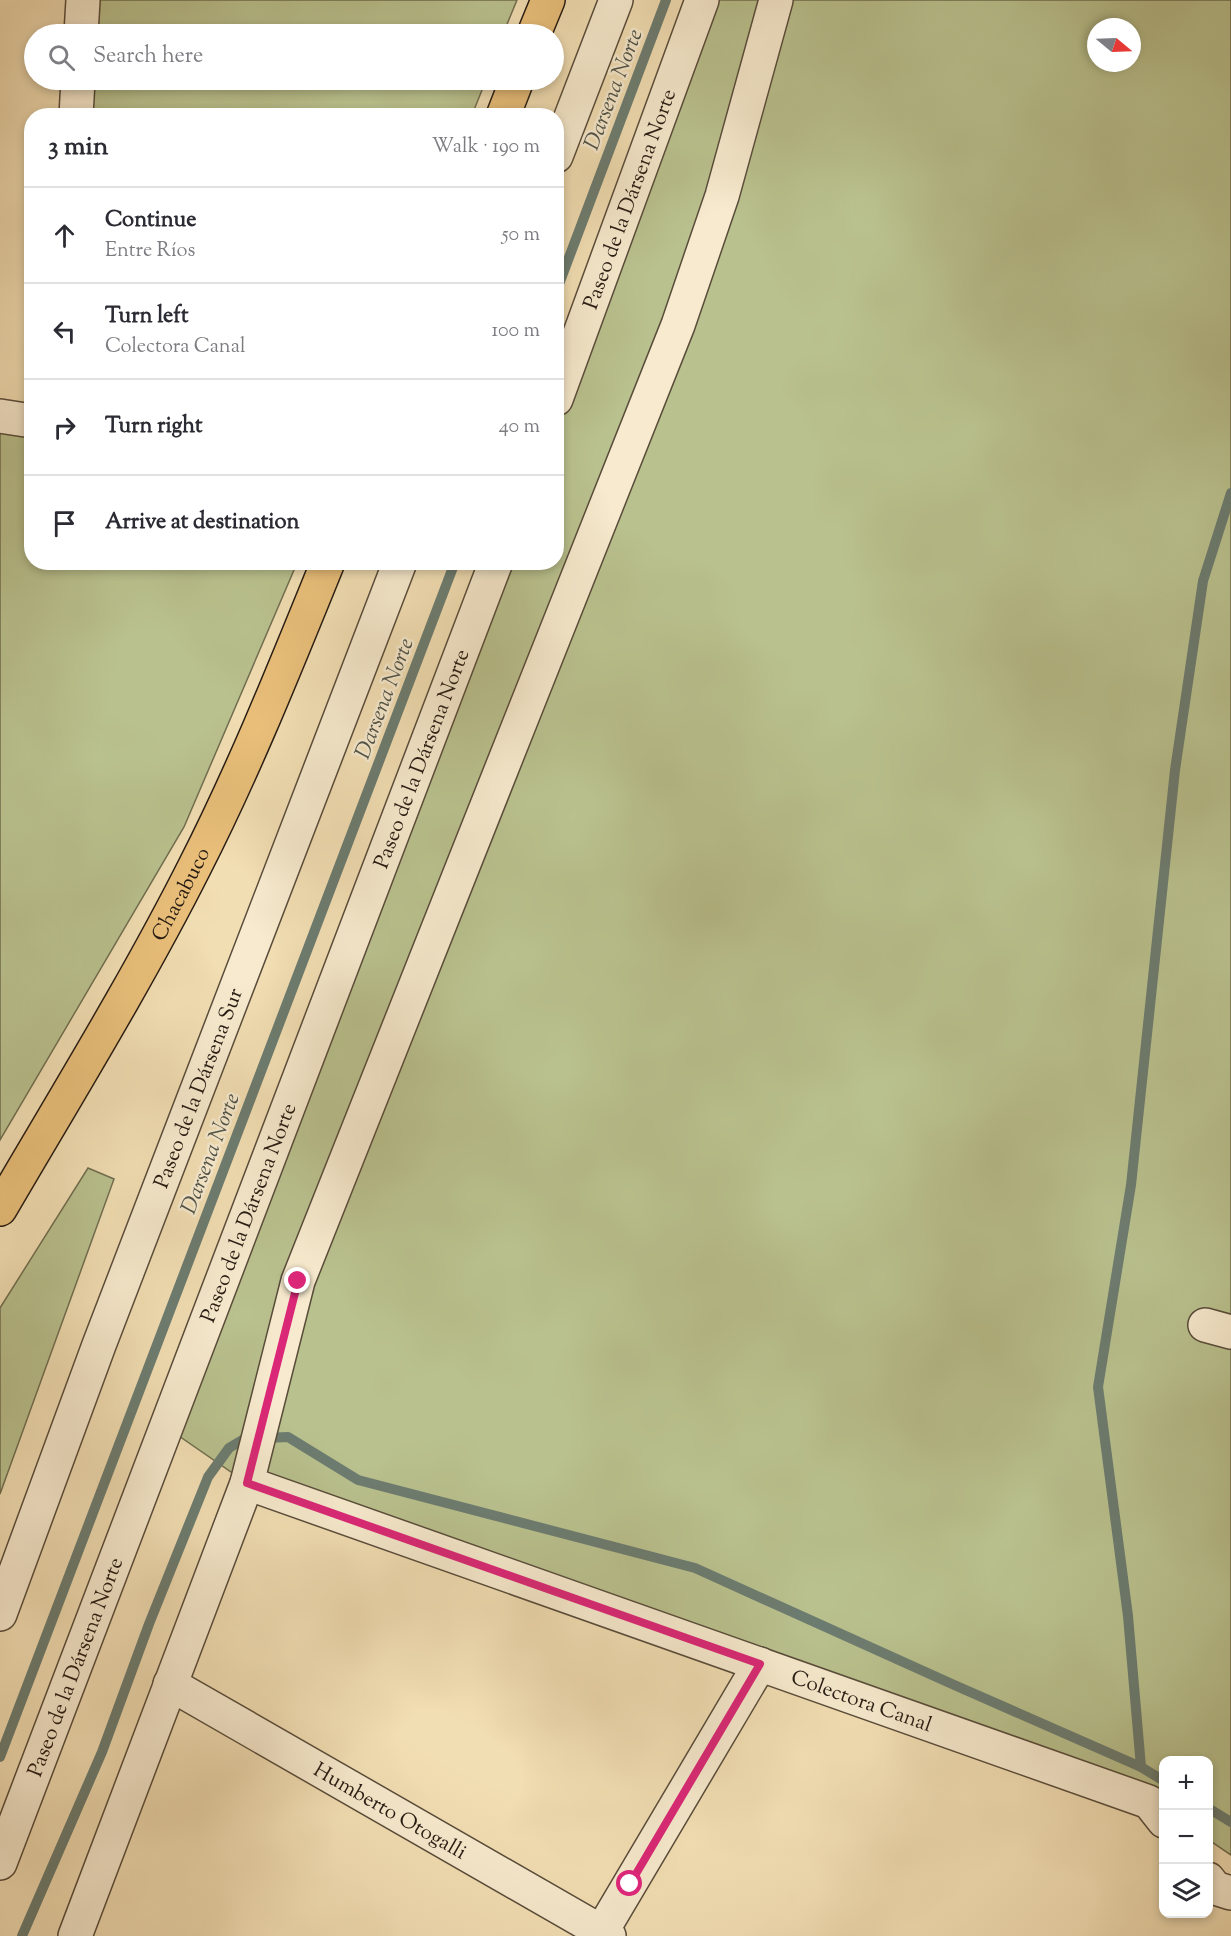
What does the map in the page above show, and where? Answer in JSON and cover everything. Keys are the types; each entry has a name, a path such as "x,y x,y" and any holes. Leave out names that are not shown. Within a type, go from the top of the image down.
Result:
{"main road":[{"path":"538,24 548,0"},
{"path":"506,108 513,90"},
{"name":"Chacabuco","path":"0,1209 135,977 196,865 264,717 325,570"}],"street":[{"path":"82,24 83,0"},
{"path":"564,135 616,0"},
{"name":"Paseo de la Dársena Norte","path":"564,377 702,0"},
{"path":"75,1936 247,1483 298,1281 678,325 722,196 776,0"},
{"path":"76,108 77,90"},
{"path":"0,416 24,420"},
{"name":"Paseo de la Dársena Sur","path":"0,1614 104,1334 397,570"},
{"name":"Paseo de la Dársena Norte","path":"0,1863 493,570"},
{"name":"Colectora Canal","path":"247,1483 1149,1803 1159,1815"},
{"path":"603,1935 760,1664"},
{"name":"Humberto Otogalli","path":"170,1684 603,1935"},
{"path":"1213,1885 1215,1888 1231,1893"}],"green space":[{"path":"83,0 517,0 507,24 82,24"},
{"path":"702,0 1231,0 1231,1855 1213,1843 1213,1756 1159,1756 1159,1803 247,1483 166,1427 493,570 564,570 564,380"},
{"path":"77,90 482,90 475,108 76,108"},
{"path":"0,416 24,420 24,570 294,570 184,827 0,1140"},
{"path":"88,1168 114,1179 0,1494 0,1308"}],"waterway":[{"name":"Darsena Norte","path":"564,271 666,0"},
{"path":"1141,1767 1128,1616 1098,1387 1131,1185 1175,770 1203,581 1231,493"},
{"name":"Darsena Norte","path":"0,1757 452,570"},
{"path":"22,1936 102,1752 149,1624 208,1477 229,1448 244,1439 288,1437 358,1480 695,1568 1141,1767 1159,1778"},
{"path":"1211,1810 1231,1822"}],"route":[{"path":"298,1281 247,1483 760,1664 630,1884"}]}
